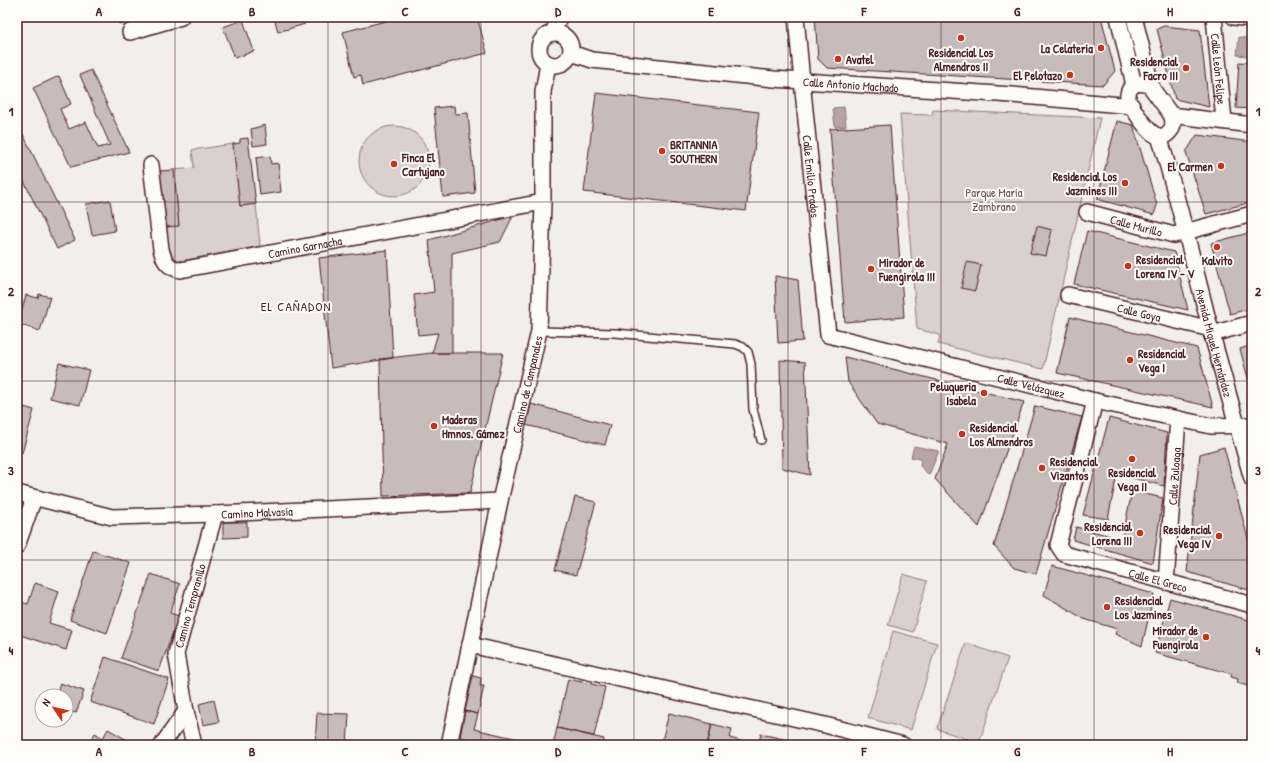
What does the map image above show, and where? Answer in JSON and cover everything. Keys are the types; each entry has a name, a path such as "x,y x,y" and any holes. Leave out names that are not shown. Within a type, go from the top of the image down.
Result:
{"street":[{"path":"130,32 181,17"},
{"path":"553,33 559,17"},
{"name":"Calle Emilio Prados","path":"796,17 828,335"},
{"path":"1118,17 1134,85"},
{"path":"1134,17 1152,88 1171,115 1173,121 1171,130 1165,136 1152,134 1128,101 1130,89 1134,85 1142,83 1152,88"},
{"name":"Calle León Felipe","path":"1214,17 1224,121"},
{"path":"1234,17 1252,19"},
{"path":"553,33 562,34 567,37 572,48 571,53 565,62 554,66 544,61 541,57 539,47 543,38 547,35 553,33"},
{"name":"Calle Antonio Machado","path":"571,53 592,60 774,79 1012,95 1132,106"},
{"name":"Camino de Campanales","path":"449,745 500,501 539,331 543,202 544,92 548,64"},
{"path":"1171,115 1252,125"},
{"name":"Avenida Miguel Hernández","path":"1159,136 1186,232 1236,426 1252,479"},
{"name":"Camino Garnacha","path":"151,165 161,249 168,264 173,268 180,270 543,202"},
{"name":"Calle Murillo","path":"1087,212 1174,235 1252,214"},
{"name":"Calle Goya","path":"1068,295 1212,332"},
{"path":"1212,332 1252,323"},
{"name":"Calle Velázquez","path":"828,335 1095,401 1178,419 1211,426 1252,425"},
{"name":"Calle El Greco","path":"1095,401 1058,545 1064,554 1252,605"},
{"name":"Calle Zuloaga","path":"1166,582 1178,419"},
{"name":"Camino Malvasía","path":"17,493 112,517 215,514 500,501"},
{"path":"17,546 34,498"},
{"name":"Camino Tempranillo","path":"194,745 186,711 176,654 215,514"},
{"path":"470,645 825,725 903,745"},
{"path":"162,745 186,711"}],"lane":[{"path":"539,331 616,333 735,344 743,347 748,352 751,364 753,410 761,440"}],"green space":[{"name":"Parque María Zambrano","path":"933,110 1100,118 1043,369 938,344 940,335 917,329 900,114 932,115"},
{"name":"Finca El Cartujano","path":"394,126 407,129 419,136 426,148 429,161 426,174 419,186 407,193 394,196 381,193 369,186 362,174 359,161 362,148 369,136 381,129"},
{"path":"233,144 240,206 256,204 260,246 180,261 170,255 165,227 179,226 174,170 194,168 192,150"},
{"path":"903,574 927,581 913,632 888,625"},
{"path":"893,631 937,643 911,730 868,718"},
{"path":"966,643 1008,658 979,743 937,729"}],"shaded area":[{"path":"1239,37 1252,39 1250,56 1237,55"},
{"path":"844,107 846,126 835,127 833,108"},
{"path":"914,446 939,451 929,475 920,466 921,459 911,457"}],"building":[{"path":"117,17 143,17 119,24"},
{"path":"274,17 303,17 305,24 278,32"},
{"path":"401,17 477,17 487,53 363,85 361,75 354,77 343,32"},
{"name":"Residencial Los Almendros II","path":"815,17 1101,17 1115,71 1103,85 827,68 818,59"},
{"path":"243,20 254,51 235,58 223,27"},
{"name":"Residencial Facro III","path":"1164,26 1200,30 1209,107 1175,99 1157,29"},
{"path":"1239,62 1252,63 1252,109 1236,108"},
{"path":"91,70 129,152 71,167 33,88 59,76 71,104 60,109 69,129 86,122 98,148 110,145 80,75"},
{"path":"596,93 759,112 746,211 584,192"},
{"path":"454,106 455,114 468,113 475,193 443,197 434,108"},
{"name":"Residencial Los Jazmines III","path":"1117,121 1133,125 1157,205 1154,215 1097,199"},
{"path":"17,122 75,240 57,249 17,167"},
{"path":"265,125 267,144 253,146 251,129"},
{"name":"Mirador de Fuengirola III","path":"890,125 904,317 845,322 830,129"},
{"name":"El Carmen","path":"1197,135 1252,142 1252,202 1206,214 1186,152"},
{"path":"248,138 256,204 240,206 233,144 240,143 240,139"},
{"path":"270,156 271,164 278,163 281,192 260,195 256,158"},
{"path":"174,170 179,226 165,227 160,171"},
{"path":"110,200 115,231 92,235 86,204"},
{"path":"513,216 500,242 452,253 452,353 432,353 438,333 418,335 414,295 434,292 429,240"},
{"path":"1037,226 1052,230 1046,256 1030,253"},
{"name":"Residencial Lorena IV - V","path":"1087,231 1174,252 1188,310 1074,284"},
{"path":"1252,232 1252,308 1230,314 1211,243"},
{"path":"387,250 393,358 331,368 319,258"},
{"path":"967,262 981,265 975,291 961,288"},
{"path":"775,276 798,280 803,341 778,343"},
{"path":"39,294 50,297 40,331 18,324 26,295 38,298"},
{"name":"Residencial Vega I","path":"1070,317 1197,348 1213,407 1057,373"},
{"path":"1252,345 1252,393 1240,349"},
{"name":"Maderas Hmnos. Gámez","path":"432,353 503,353 470,493 383,496 380,359"},
{"name":"Residencial Los Almendros","path":"845,357 1024,402 979,527 935,479 948,444 877,424 848,382"},
{"path":"780,360 805,362 810,475 782,468"},
{"path":"59,363 89,370 80,405 50,398"},
{"path":"531,404 610,425 605,445 526,425"},
{"path":"17,405 34,410 22,453 17,451"},
{"name":"Residencial Vizantos","path":"1035,406 1082,417 1036,574 1014,568 994,546"},
{"name":"Residencial Vega II","path":"1109,418 1167,433 1164,486 1117,474 1108,519 1083,515"},
{"name":"Residencial Vega IV","path":"1224,447 1252,554 1252,591 1187,572 1200,454"},
{"name":"Residencial Lorena III","path":"1132,491 1163,498 1153,563 1073,540 1076,527 1122,539"},
{"path":"575,497 596,502 576,575 555,570"},
{"path":"223,522 247,522 247,537 223,538"},
{"path":"93,551 131,563 107,633 70,620"},
{"name":"Residencial Los Jazmines","path":"1052,566 1154,594 1142,646 1115,634 1117,629 1084,619 1044,595"},
{"path":"151,574 180,584 170,613 179,616 159,671 121,658"},
{"path":"35,583 59,591 49,623 72,630 66,650 17,634 17,601 28,604"},
{"name":"Mirador de Fuengirola","path":"1170,598 1252,621 1252,687 1237,683 1238,679 1231,677 1232,674 1155,653"},
{"path":"105,657 169,679 154,724 90,702"},
{"path":"473,676 481,678 480,686 484,686 478,714 465,711"},
{"path":"568,679 605,687 594,736 557,728"},
{"path":"60,683 84,691 76,713 74,712 74,688 58,688"},
{"path":"214,700 219,722 203,725 199,704"},
{"path":"465,711 478,714 474,729 536,743 536,745 494,745 460,737"},
{"path":"317,713 349,714 347,745 315,745"},
{"path":"669,713 712,724 707,745 661,745"},
{"path":"712,724 732,729 730,738 744,742 743,745 707,745"},
{"path":"557,728 604,739 603,745 553,745"},
{"path":"108,729 127,740 125,745 88,745 95,733 103,738"},
{"path":"761,734 810,745 758,745"}],"place":[{"name":"Residencial Los Almendros II","path":"961,38"},
{"name":"La Celateria","path":"1101,48"},
{"name":"Avatel","path":"838,59"},
{"name":"Residencial Facro III","path":"1186,68"},
{"name":"El Pelotazo","path":"1070,75"},
{"name":"BRITANNIA SOUTHERN","path":"662,151"},
{"name":"Finca El Cartujano","path":"394,164"},
{"name":"El Carmen","path":"1221,166"},
{"name":"Residencial Los Jazmines III","path":"1125,183"},
{"name":"Kalvito","path":"1217,247"},
{"name":"Residencial Lorena IV - V","path":"1128,266"},
{"name":"Mirador de Fuengirola III","path":"871,269"},
{"name":"Residencial Vega I","path":"1130,360"},
{"name":"Peluqueria Isabela","path":"984,393"},
{"name":"Maderas Hmnos. Gámez","path":"434,426"},
{"name":"Residencial Los Almendros","path":"962,434"},
{"name":"Residencial Vega II","path":"1132,459"},
{"name":"Residencial Vizantos","path":"1042,468"},
{"name":"Residencial Lorena III","path":"1140,533"},
{"name":"Residencial Vega IV","path":"1219,536"},
{"name":"Residencial Los Jazmines","path":"1107,607"},
{"name":"Mirador de Fuengirola","path":"1206,637"}],"district":[{"name":"EL CAÑADON","path":"296,306"}]}
